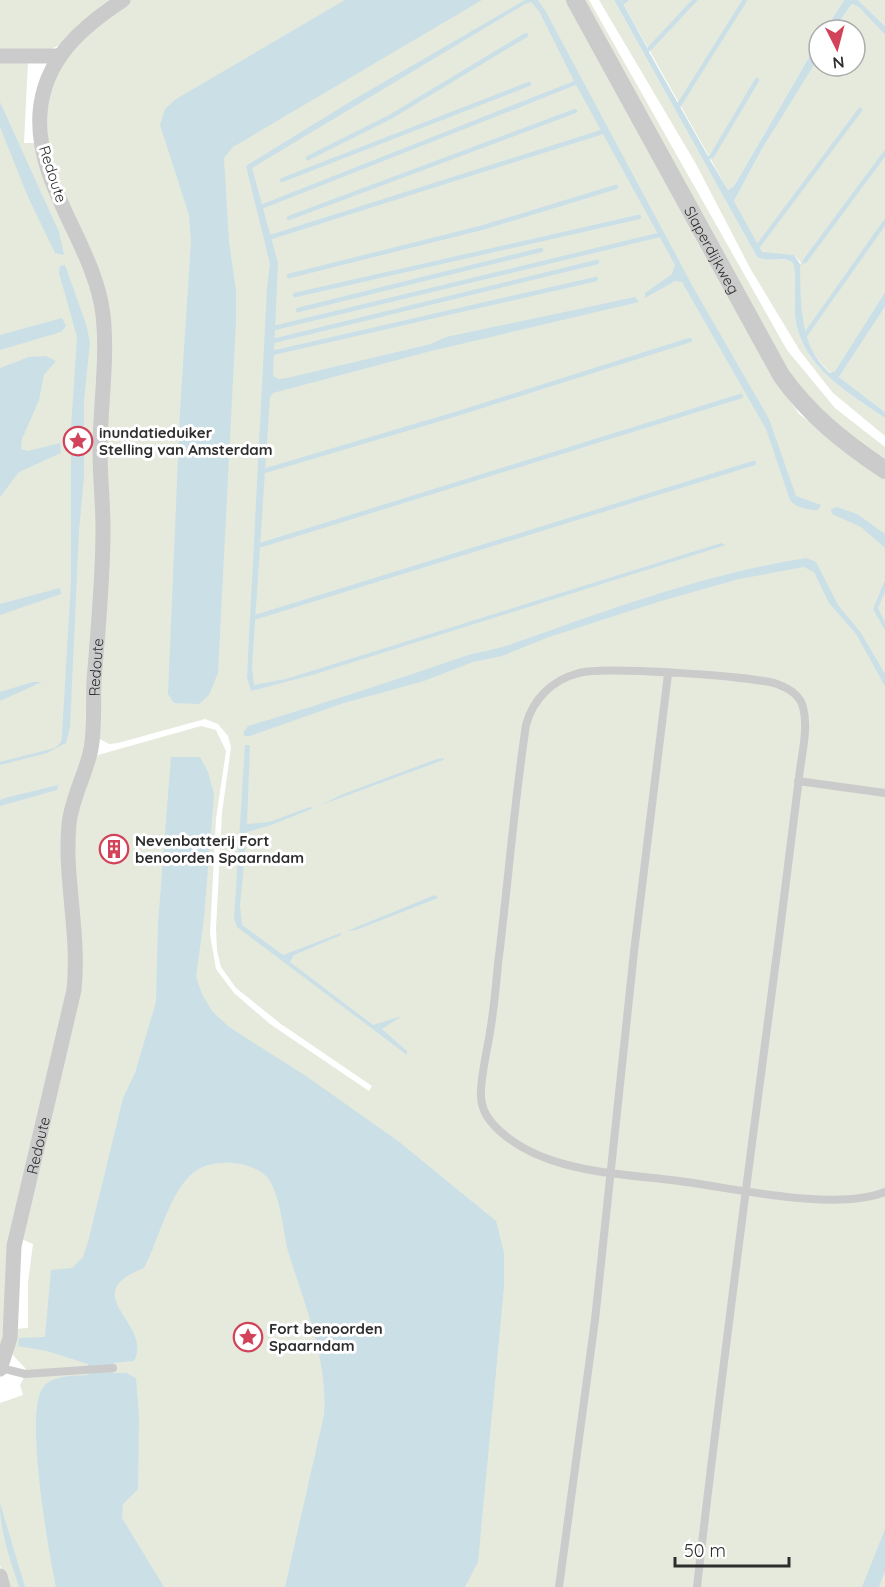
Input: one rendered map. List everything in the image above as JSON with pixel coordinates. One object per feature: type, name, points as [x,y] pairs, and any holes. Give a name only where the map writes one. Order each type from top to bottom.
[{"type":"street","name":"Redoute","points":[[0,1369],[10,1338],[14,1246],[74,990],[76,952],[69,825],[73,801],[91,748],[102,573],[100,448],[104,372],[103,315],[88,261],[49,172],[40,132],[43,94],[59,56],[85,27],[123,0]]},
{"type":"street","name":"Slaperdijkweg","points":[[575,0],[781,375],[800,401],[822,424],[885,470]]},
{"type":"street","points":[[0,56],[59,56]]},
{"type":"street","points":[[0,1576],[3,1587]]},
{"type":"lane","points":[[697,1587],[746,1190],[805,730],[804,709],[800,698],[774,683],[668,674],[580,672],[548,689],[530,711],[520,763],[492,1017],[480,1091],[482,1106],[492,1122],[511,1140],[550,1159],[610,1172],[746,1190],[835,1201],[870,1198],[885,1192]]},
{"type":"lane","points":[[559,1587],[595,1320],[668,674]]},
{"type":"lane","points":[[798,782],[885,793]]},
{"type":"lane","points":[[0,1369],[25,1374],[113,1368]]},
{"type":"shaded area","points":[[0,0],[114,0],[60,45],[49,50],[0,50]]},
{"type":"shaded area","points":[[128,0],[568,0],[767,367],[799,414],[885,479],[885,1587],[7,1587],[0,1565],[0,1403],[23,1395],[20,1385],[26,1374],[25,1368],[11,1353],[15,1329],[28,1328],[28,1283],[33,1244],[19,1238],[79,935],[74,819],[89,770],[98,755],[201,726],[216,730],[226,751],[216,819],[210,934],[216,969],[234,993],[270,1024],[369,1091],[372,1086],[281,1024],[236,988],[221,967],[217,951],[216,928],[222,813],[231,747],[228,736],[218,724],[205,719],[118,743],[109,744],[98,738],[108,326],[49,158],[46,97],[68,51]]},
{"type":"shaded area","points":[[345,0],[482,0],[233,147],[224,158],[229,242],[236,291],[236,321],[218,673],[209,695],[199,704],[174,703],[168,694],[180,411],[191,241],[189,215],[160,125],[165,109],[176,99]]},
{"type":"shaded area","points":[[525,0],[538,0],[546,12],[693,287],[769,419],[796,496],[821,505],[818,510],[806,509],[795,505],[790,500],[766,429],[682,282],[675,281],[645,298],[645,293],[672,274],[675,265],[575,83],[539,11],[531,2],[252,168],[278,263],[273,376],[279,379],[287,378],[431,344],[446,337],[635,297],[639,302],[431,351],[273,393],[270,397],[252,667],[254,685],[286,679],[721,543],[726,545],[312,675],[251,691],[247,677],[270,264],[246,166],[353,100]]},
{"type":"shaded area","points":[[583,0],[589,0],[787,350],[835,408],[885,447],[885,463],[827,418],[791,378]]},
{"type":"shaded area","points":[[599,0],[614,0],[757,257],[793,263],[796,323],[809,354],[819,367],[844,390],[885,418],[885,436],[833,393],[800,351],[750,268],[696,164]]},
{"type":"shaded area","points":[[614,0],[621,0],[648,49],[650,48],[649,52],[708,156],[712,156],[710,160],[728,190],[734,186],[807,61],[807,76],[762,149],[734,201],[762,252],[794,255],[800,264],[805,261],[800,266],[802,309],[807,337],[812,350],[830,373],[835,371],[885,292],[885,307],[839,377],[885,412],[885,418],[844,390],[819,367],[809,354],[796,323],[793,263],[757,257]]},
{"type":"shaded area","points":[[621,0],[844,0],[833,18],[807,18],[807,61],[734,186],[728,190]]},
{"type":"shaded area","points":[[844,0],[858,0],[885,26],[885,35],[859,7],[852,4],[842,18],[833,18]]},
{"type":"shaded area","points":[[858,0],[885,0],[885,26],[884,25]]},
{"type":"shaded area","points":[[852,4],[859,6],[885,35],[885,292],[835,371],[831,373],[820,362],[807,337],[800,295],[800,266],[802,264],[794,255],[766,254],[760,251],[734,201],[807,75],[807,78],[867,78],[867,18],[842,18]]},
{"type":"shaded area","points":[[0,59],[28,62],[24,143],[37,143],[97,298],[99,527],[86,744],[72,793],[73,966],[0,1350]]},
{"type":"shaded area","points":[[0,102],[59,232],[64,255],[55,253],[28,197],[0,127]]},
{"type":"shaded area","points":[[65,265],[90,342],[84,401],[84,477],[79,531],[70,727],[66,743],[47,753],[0,765],[0,762],[55,748],[61,742],[62,735],[71,582],[71,429],[77,337],[59,273],[60,266]]},
{"type":"shaded area","points":[[885,307],[885,412],[839,377]]},
{"type":"shaded area","points":[[62,318],[66,326],[61,332],[0,350],[0,335]]},
{"type":"shaded area","points":[[46,356],[56,361],[44,375],[39,400],[22,439],[21,449],[28,451],[60,443],[61,453],[19,472],[0,497],[0,368],[29,357]]},
{"type":"shaded area","points":[[837,507],[857,514],[885,534],[885,548],[861,527],[832,514],[831,509]]},
{"type":"shaded area","points":[[806,558],[816,562],[838,605],[861,633],[885,674],[885,686],[856,634],[829,603],[814,572],[804,567],[739,579],[661,601],[549,637],[502,656],[473,662],[424,681],[344,703],[250,736],[245,736],[243,733],[248,726],[465,656],[509,645],[655,595],[730,574]]},
{"type":"shaded area","points":[[885,580],[885,592],[878,608],[885,622],[885,630],[873,609]]},
{"type":"shaded area","points":[[60,588],[61,594],[0,615],[0,604]]},
{"type":"shaded area","points":[[33,682],[42,682],[0,701],[0,692]]},
{"type":"shaded area","points":[[245,745],[250,745],[247,824],[269,822],[310,807],[314,808],[247,832],[240,906],[242,925],[283,955],[341,933],[341,935],[294,955],[290,962],[373,1025],[402,1016],[382,1029],[407,1051],[407,1055],[237,927],[234,919]]},
{"type":"shaded area","points":[[171,757],[200,757],[208,772],[214,794],[204,918],[196,977],[202,994],[212,1011],[229,1027],[306,1076],[398,1141],[496,1221],[504,1253],[504,1287],[478,1562],[465,1587],[285,1587],[324,1415],[319,1352],[288,1251],[278,1202],[271,1184],[260,1171],[251,1167],[221,1163],[202,1167],[185,1181],[171,1204],[144,1268],[124,1278],[116,1289],[115,1299],[134,1334],[137,1347],[134,1361],[113,1363],[113,1373],[126,1373],[136,1378],[139,1417],[138,1489],[123,1504],[122,1518],[164,1587],[56,1587],[40,1482],[36,1422],[38,1399],[48,1382],[65,1377],[88,1375],[88,1364],[47,1351],[18,1346],[19,1338],[45,1337],[51,1270],[72,1268],[83,1257],[123,1098],[135,1073],[156,1002],[158,923]]},
{"type":"shaded area","points":[[444,758],[443,760],[321,805],[343,794]]},
{"type":"shaded area","points":[[58,785],[57,790],[0,806],[0,800],[5,798]]},
{"type":"shaded area","points":[[435,895],[438,898],[356,930],[347,931]]},
{"type":"shaded area","points":[[0,1503],[25,1587],[19,1587],[9,1556]]},
{"type":"shaded area","points":[[885,1529],[885,1571],[879,1587],[862,1587]]},
{"type":"waterway","points":[[622,3],[626,0]]},
{"type":"waterway","points":[[650,48],[695,0]]},
{"type":"waterway","points":[[679,105],[745,0]]},
{"type":"waterway","points":[[308,158],[390,117],[526,35]]},
{"type":"waterway","points":[[712,156],[757,80]]},
{"type":"waterway","points":[[261,207],[575,83]]},
{"type":"waterway","points":[[282,180],[529,84]]},
{"type":"waterway","points":[[758,246],[860,110]]},
{"type":"waterway","points":[[289,218],[575,111]]},
{"type":"waterway","points":[[271,237],[602,132]]},
{"type":"waterway","points":[[805,261],[885,153]]},
{"type":"waterway","points":[[289,276],[481,228],[616,187]]},
{"type":"waterway","points":[[295,295],[639,217]]},
{"type":"waterway","points":[[806,334],[885,222]]},
{"type":"waterway","points":[[274,328],[659,235]]},
{"type":"waterway","points":[[298,310],[541,250]]},
{"type":"waterway","points":[[273,341],[597,262]]},
{"type":"waterway","points":[[272,353],[596,279]]},
{"type":"waterway","points":[[264,471],[456,414],[690,340]]},
{"type":"waterway","points":[[261,545],[741,396]]},
{"type":"waterway","points":[[256,617],[754,463]]},
{"type":"place","name":"inundatieduiker Stelling van Amsterdam","points":[[78,441]]},
{"type":"place","name":"Nevenbatterij Fort benoorden Spaarndam","points":[[114,849]]},
{"type":"place","name":"Fort benoorden Spaarndam","points":[[248,1337]]}]
